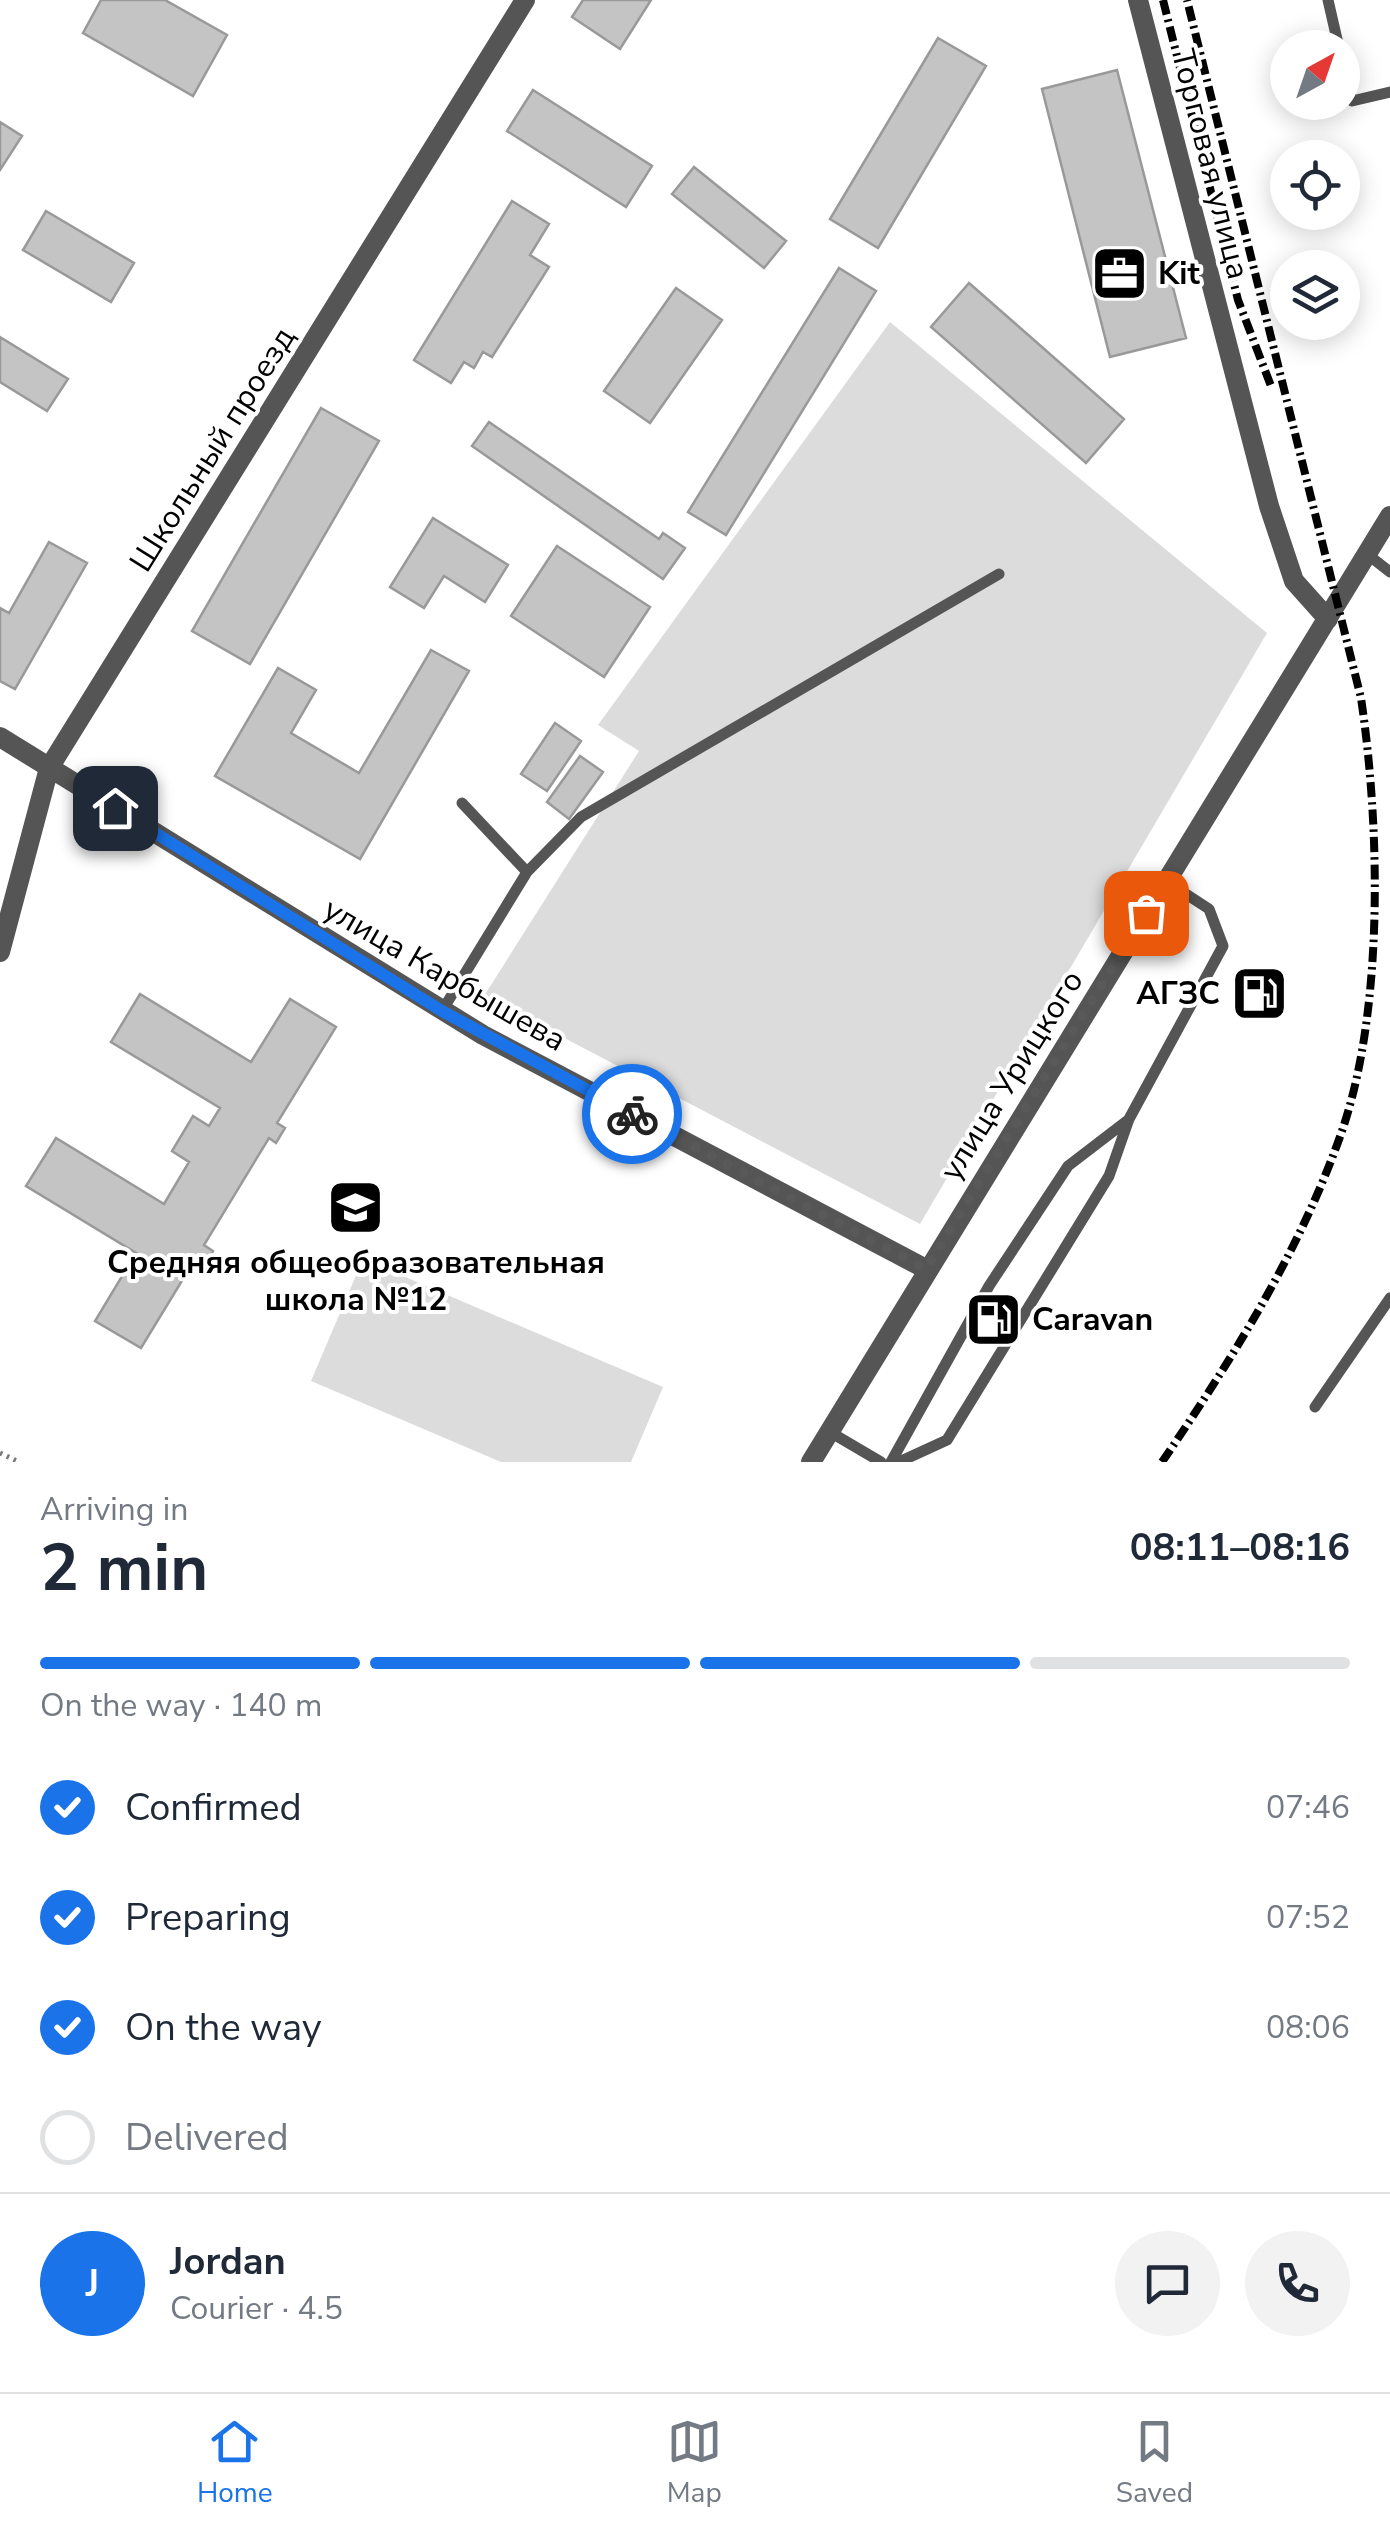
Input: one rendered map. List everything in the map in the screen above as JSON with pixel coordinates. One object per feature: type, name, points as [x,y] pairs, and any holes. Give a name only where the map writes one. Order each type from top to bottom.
[{"type":"street","name":"Школьный проезд","points":[[0,952],[49,768],[525,0]]},
{"type":"street","name":"Торговая улица","points":[[1138,0],[1269,506],[1294,581],[1328,619]]},
{"type":"street","name":"улица Урицкого","points":[[811,1462],[1390,516]]},
{"type":"street","name":"улица Карбышева","points":[[0,737],[442,1011],[926,1269]]},
{"type":"lane","points":[[1328,0],[1335,30]]},
{"type":"lane","points":[[1360,99],[1390,92]]},
{"type":"lane","points":[[1367,554],[1390,572]]},
{"type":"lane","points":[[442,1011],[527,872],[581,817],[999,574]]},
{"type":"lane","points":[[462,803],[527,872]]},
{"type":"lane","points":[[899,1462],[948,1440],[1110,1176],[1129,1119],[1223,946],[1208,908],[1166,881]]},
{"type":"lane","points":[[891,1462],[989,1286],[1068,1166],[1129,1119]]},
{"type":"lane","points":[[1315,1407],[1390,1298]]},
{"type":"lane","points":[[830,1432],[880,1462]]},
{"type":"path","points":[[0,1453],[19,1462]]},
{"type":"shaded area","points":[[890,322],[1267,633],[920,1224],[484,996],[639,751],[598,725]]},
{"type":"shaded area","points":[[363,1259],[663,1387],[631,1462],[501,1462],[311,1381]]},
{"type":"building","points":[[101,0],[165,0],[227,35],[193,96],[83,33]]},
{"type":"building","points":[[583,0],[651,0],[620,49],[572,17]]},
{"type":"building","points":[[938,38],[986,66],[878,248],[830,219]]},
{"type":"building","points":[[1117,70],[1186,338],[1110,357],[1042,89]]},
{"type":"building","points":[[533,90],[652,166],[626,207],[507,131]]},
{"type":"building","points":[[0,122],[22,136],[0,170]]},
{"type":"building","points":[[694,167],[786,241],[764,268],[672,194]]},
{"type":"building","points":[[512,201],[549,224],[530,255],[549,267],[492,357],[483,352],[474,368],[464,362],[451,383],[414,360]]},
{"type":"building","points":[[46,211],[134,263],[111,302],[23,250]]},
{"type":"building","points":[[839,268],[876,291],[726,535],[688,512]]},
{"type":"building","points":[[969,283],[1124,419],[1086,463],[931,327]]},
{"type":"building","points":[[676,288],[722,320],[650,423],[604,391]]},
{"type":"building","points":[[0,337],[68,379],[47,411],[0,382]]},
{"type":"building","points":[[321,408],[379,441],[250,664],[192,631]]},
{"type":"building","points":[[489,422],[659,539],[663,533],[685,548],[663,579],[472,446]]},
{"type":"building","points":[[433,518],[508,565],[485,602],[444,576],[424,608],[390,587]]},
{"type":"building","points":[[49,542],[87,563],[15,689],[0,681],[0,608],[9,613]]},
{"type":"building","points":[[557,546],[650,607],[604,677],[511,616]]},
{"type":"building","points":[[431,650],[469,671],[360,859],[215,776],[278,668],[316,690],[291,733],[359,773]]},
{"type":"building","points":[[555,723],[581,741],[547,791],[521,774]]},
{"type":"building","points":[[580,756],[603,772],[569,819],[547,802]]},
{"type":"building","points":[[140,994],[251,1062],[290,999],[336,1027],[277,1123],[285,1128],[276,1143],[269,1138],[204,1245],[213,1251],[203,1267],[194,1261],[141,1348],[95,1321],[136,1253],[26,1186],[56,1138],[164,1204],[189,1162],[172,1151],[193,1116],[209,1126],[220,1108],[111,1042]]},
{"type":"railway","points":[[1163,0],[1238,300],[1271,386]]},
{"type":"railway","points":[[1162,1462],[1264,1301],[1326,1173],[1343,1128],[1366,1027],[1374,914],[1372,801],[1361,698],[1187,0]]},
{"type":"way so far","points":[[632,1114],[926,1269],[1146,913]]},
{"type":"place","name":"Kit","points":[[1119,273]]},
{"type":"place","name":"АГЗС","points":[[1259,993]]},
{"type":"place","name":"Средняя общеобразовательная школа №12","points":[[356,1208]]},
{"type":"place","name":"Caravan","points":[[993,1319]]},
{"type":"route","points":[[115,808],[442,1011],[632,1114]]}]
